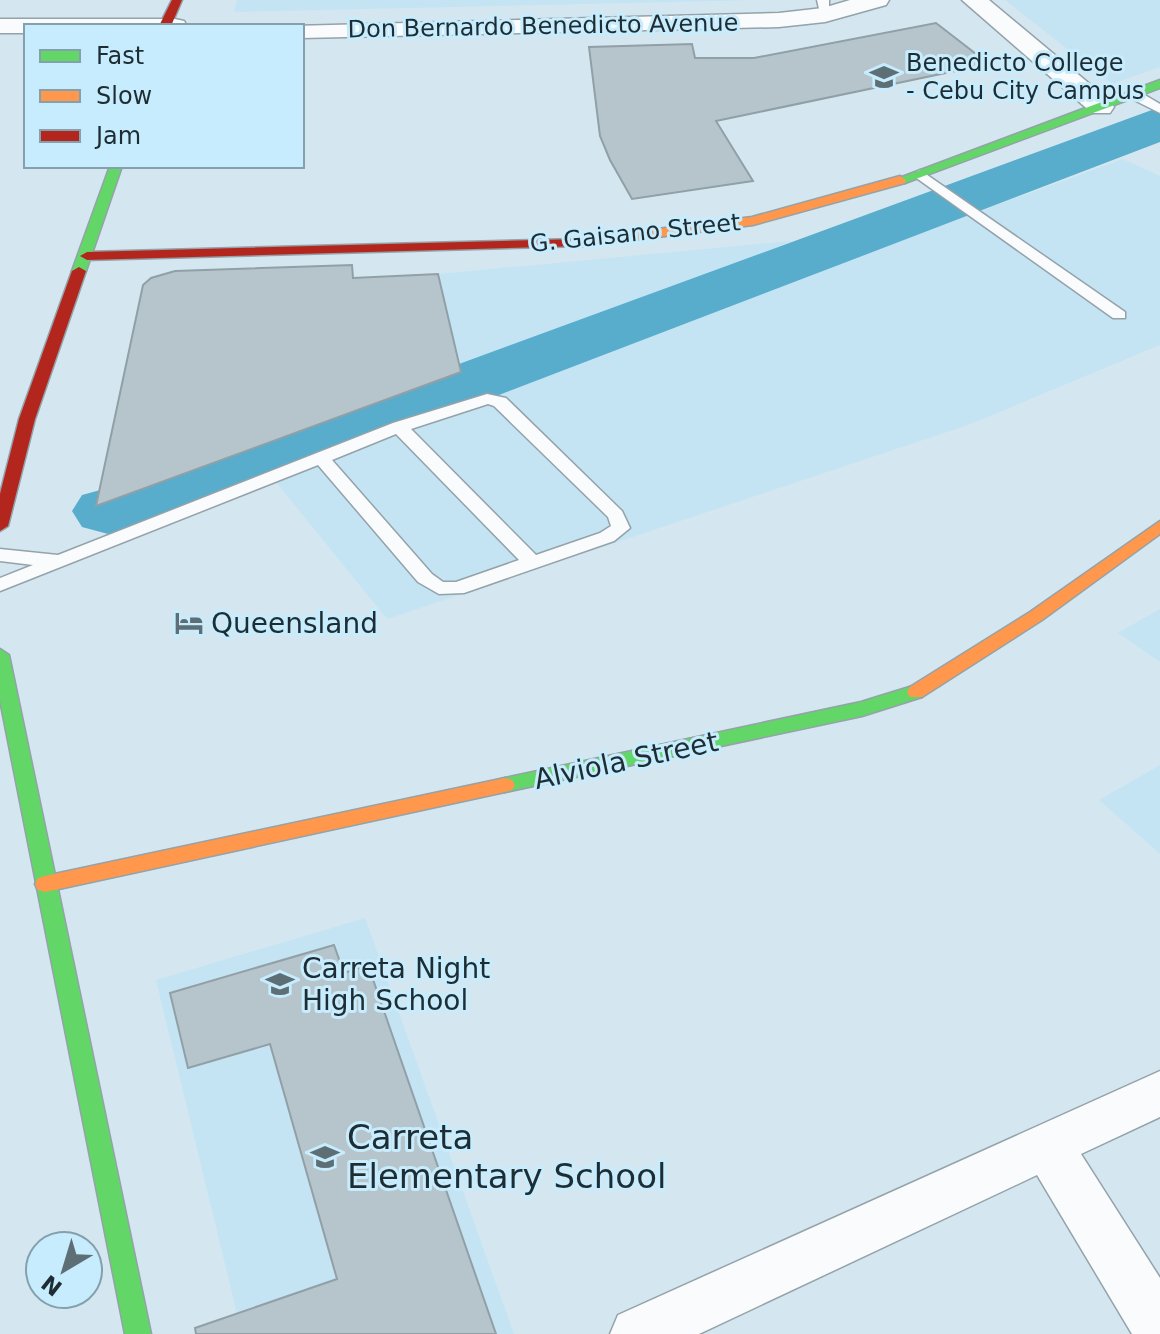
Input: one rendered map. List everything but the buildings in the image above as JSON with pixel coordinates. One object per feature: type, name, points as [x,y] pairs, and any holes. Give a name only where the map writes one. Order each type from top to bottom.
[{"type":"street","points":[[169,24],[177,0]]},
{"type":"street","name":"Don Bernardo Benedicto Avenue","points":[[304,31],[779,20],[824,7],[877,0]]},
{"type":"street","points":[[974,0],[1101,107]]},
{"type":"street","points":[[0,26],[24,26]]},
{"type":"street","points":[[0,43],[24,43]]},
{"type":"street","name":"G. Gaisano Street","points":[[87,256],[584,243],[753,221],[920,174],[1160,84]]},
{"type":"street","points":[[0,526],[27,419],[87,256],[115,168]]},
{"type":"street","name":"Alviola Street","points":[[45,884],[874,705],[924,689],[1160,526]]},
{"type":"street","points":[[0,655],[138,1334]]},
{"type":"street","points":[[638,1334],[1160,1093]]},
{"type":"street","points":[[1047,1145],[1160,1328]]},
{"type":"lane","points":[[1133,94],[1159,109]]},
{"type":"lane","points":[[920,174],[1119,315]]},
{"type":"lane","points":[[0,585],[399,427],[472,401],[487,399],[500,402],[616,515],[621,528],[607,537],[457,588],[439,588],[425,578],[321,458]]},
{"type":"lane","points":[[399,427],[531,561]]},
{"type":"lane","points":[[0,555],[65,561]]},
{"type":"shaded area","points":[[237,0],[759,0],[234,12]]},
{"type":"shaded area","points":[[1005,0],[1160,0],[1160,67],[1112,84]]},
{"type":"shaded area","points":[[1123,159],[1160,176],[1160,345],[968,425],[387,619],[267,471]]},
{"type":"shaded area","points":[[791,241],[653,301],[461,372],[438,274]]},
{"type":"shaded area","points":[[1160,609],[1160,662],[1118,633]]},
{"type":"shaded area","points":[[1160,765],[1160,854],[1099,800]]},
{"type":"shaded area","name":"Carreta Elementary School","points":[[365,918],[514,1334],[242,1334],[156,980]]},
{"type":"waterway","points":[[108,511],[184,490],[1160,123]]},
{"type":"traffic: fast","points":[[900,180],[1160,84]]},
{"type":"traffic: fast","points":[[79,271],[115,168]]},
{"type":"traffic: fast","points":[[0,655],[138,1334]]},
{"type":"traffic: fast","points":[[505,785],[862,709],[916,692]]},
{"type":"traffic: slow","points":[[578,243],[753,221],[900,180]]},
{"type":"traffic: slow","points":[[916,692],[1036,616],[1160,526]]},
{"type":"traffic: slow","points":[[45,884],[505,785]]},
{"type":"traffic: jam","points":[[166,24],[177,0]]},
{"type":"traffic: jam","points":[[87,256],[578,243]]},
{"type":"traffic: jam","points":[[0,526],[27,419],[79,271]]},
{"type":"place","name":"Benedicto College - Cebu City Campus","points":[[884,77]]},
{"type":"place","name":"Queensland","points":[[189,623]]},
{"type":"place","name":"Carreta Night High School","points":[[280,984]]},
{"type":"place","name":"Carreta Elementary School","points":[[325,1157]]}]
